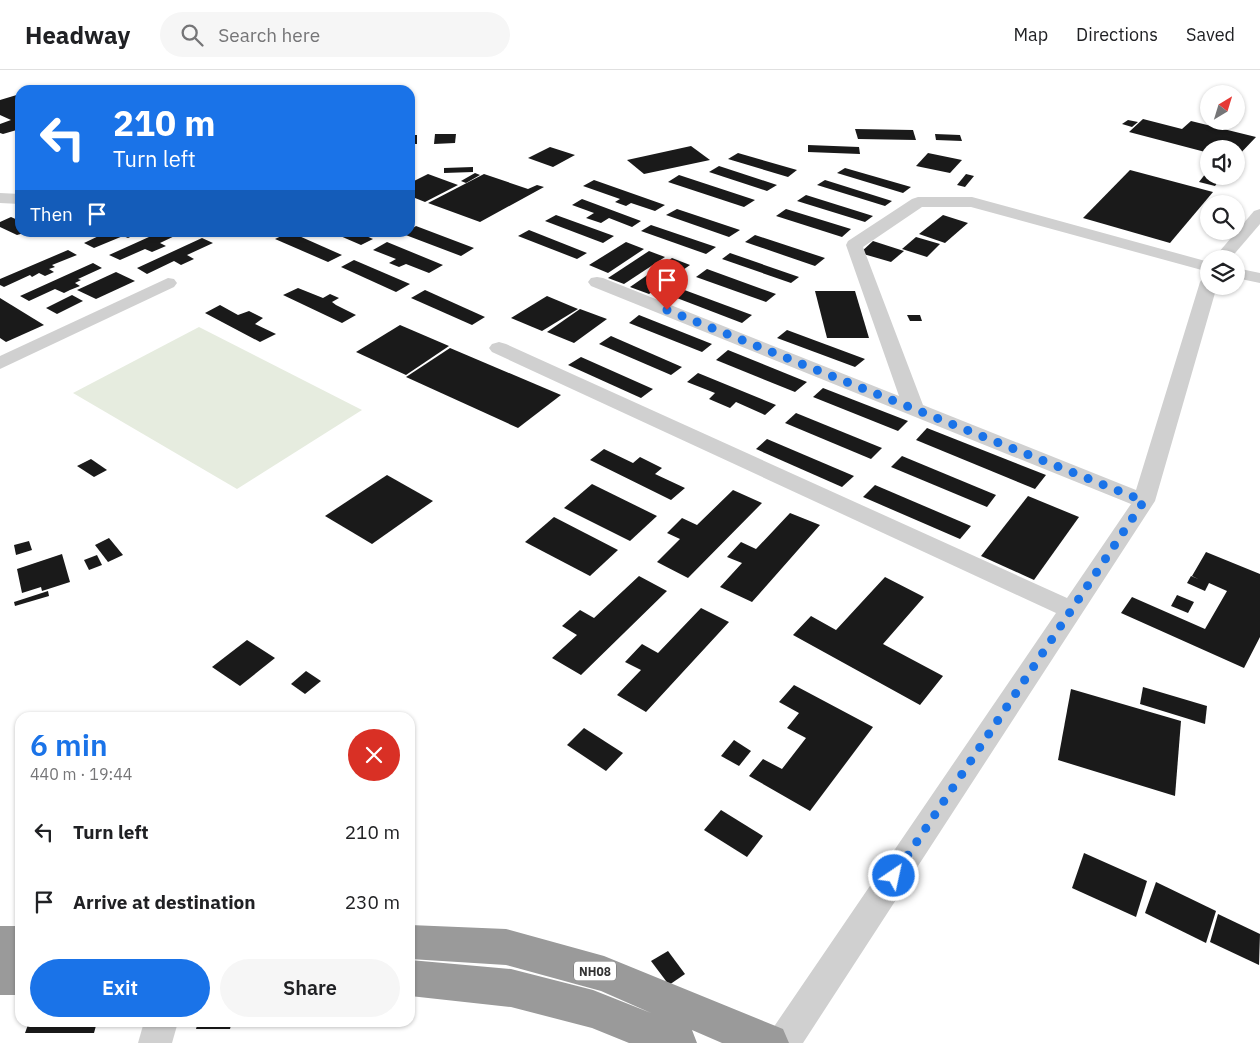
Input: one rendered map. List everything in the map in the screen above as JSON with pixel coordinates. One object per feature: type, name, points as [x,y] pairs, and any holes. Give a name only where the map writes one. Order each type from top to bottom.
[{"type":"highway","name":"NH08","points":[[415,942],[506,947],[604,974],[768,1043]]},
{"type":"highway","points":[[0,943],[15,943]]},
{"type":"highway","points":[[0,978],[15,977]]},
{"type":"highway","points":[[415,978],[511,988],[593,1008],[677,1043]]},
{"type":"street","points":[[0,198],[15,199]]},
{"type":"street","points":[[914,409],[854,245],[918,202],[972,202],[1200,265]]},
{"type":"street","points":[[1229,250],[1260,214]]},
{"type":"street","points":[[1245,275],[1260,278]]},
{"type":"street","points":[[596,282],[1144,501]]},
{"type":"street","points":[[0,363],[168,283]]},
{"type":"street","points":[[783,1043],[1144,501],[1205,295]]},
{"type":"street","points":[[499,348],[1071,610]]},
{"type":"street","points":[[155,1043],[160,1027]]},
{"type":"shaded area","points":[[199,327],[362,410],[237,489],[73,393]]},
{"type":"building","points":[[15,96],[15,130],[3,134],[0,133],[0,124],[11,120],[0,115],[0,100]]},
{"type":"building","points":[[1143,119],[1182,129],[1191,121],[1200,123],[1200,130],[1228,130],[1256,137],[1245,149],[1245,140],[1200,140],[1200,151],[1129,132]]},
{"type":"building","points":[[1128,120],[1138,122],[1132,127],[1122,124]]},
{"type":"building","points":[[855,129],[913,130],[916,140],[858,139]]},
{"type":"building","points":[[435,134],[456,134],[455,143],[434,144]]},
{"type":"building","points":[[935,134],[960,135],[962,141],[936,140]]},
{"type":"building","points":[[415,135],[417,135],[417,144],[415,144]]},
{"type":"building","points":[[808,145],[859,147],[860,154],[808,152]]},
{"type":"building","points":[[691,146],[710,160],[644,174],[627,160]]},
{"type":"building","points":[[550,147],[575,155],[553,167],[528,158]]},
{"type":"building","points":[[738,153],[797,170],[788,177],[728,159]]},
{"type":"building","points":[[928,153],[962,160],[950,173],[916,166]]},
{"type":"building","points":[[719,166],[777,185],[767,191],[709,172]]},
{"type":"building","points":[[473,167],[473,172],[444,173],[444,168]]},
{"type":"building","points":[[845,168],[911,187],[903,193],[837,173]]},
{"type":"building","points":[[1130,170],[1213,192],[1210,195],[1200,195],[1200,207],[1170,243],[1083,218]]},
{"type":"building","points":[[475,173],[480,175],[466,183],[461,181]]},
{"type":"building","points":[[428,174],[458,185],[425,202],[415,198],[415,180]]},
{"type":"building","points":[[484,174],[528,189],[537,185],[544,187],[480,222],[428,203]]},
{"type":"building","points":[[966,174],[974,176],[965,187],[957,185]]},
{"type":"building","points":[[679,175],[755,200],[744,207],[668,182]]},
{"type":"building","points":[[594,180],[665,205],[655,211],[631,203],[626,206],[615,202],[620,199],[583,186]]},
{"type":"building","points":[[825,180],[892,201],[885,206],[817,185]]},
{"type":"building","points":[[806,195],[873,216],[865,222],[797,201]]},
{"type":"building","points":[[582,199],[641,221],[632,227],[609,218],[601,223],[586,218],[594,213],[572,205]]},
{"type":"building","points":[[677,209],[740,230],[729,237],[666,215]]},
{"type":"building","points":[[786,209],[851,229],[842,237],[776,216]]},
{"type":"building","points":[[556,215],[614,236],[603,243],[545,221]]},
{"type":"building","points":[[943,215],[968,223],[945,243],[919,234]]},
{"type":"building","points":[[11,217],[15,219],[15,234],[0,227],[0,222]]},
{"type":"building","points":[[651,225],[716,247],[706,254],[641,231]]},
{"type":"building","points":[[415,227],[474,248],[461,256],[411,237],[415,237]]},
{"type":"building","points":[[529,230],[587,253],[577,259],[518,236]]},
{"type":"building","points":[[755,235],[825,258],[815,266],[745,242]]},
{"type":"building","points":[[97,237],[121,237],[94,248],[84,243]]},
{"type":"building","points":[[149,237],[173,237],[160,243],[166,246],[152,252],[145,249],[120,260],[109,255]]},
{"type":"building","points":[[279,237],[301,237],[342,255],[328,262],[275,239]]},
{"type":"building","points":[[343,237],[368,237],[373,239],[361,245]]},
{"type":"building","points":[[916,237],[940,244],[927,257],[902,249]]},
{"type":"building","points":[[202,238],[213,243],[187,255],[194,259],[181,265],[174,261],[147,274],[137,268]]},
{"type":"building","points":[[873,241],[904,251],[891,262],[860,253]]},
{"type":"building","points":[[387,242],[443,265],[429,273],[406,264],[399,267],[389,263],[396,259],[373,250]]},
{"type":"building","points":[[626,242],[644,249],[608,273],[589,265]]},
{"type":"building","points":[[68,250],[77,255],[52,265],[55,267],[49,269],[54,272],[45,276],[39,273],[32,277],[30,275],[4,287],[0,285],[0,279]]},
{"type":"building","points":[[649,251],[665,257],[624,284],[608,278]]},
{"type":"building","points":[[730,253],[799,277],[791,283],[722,259]]},
{"type":"building","points":[[672,258],[690,265],[649,294],[630,287]]},
{"type":"building","points":[[354,260],[410,284],[396,292],[341,267]]},
{"type":"building","points":[[93,263],[102,268],[78,279],[81,280],[75,283],[80,286],[64,293],[55,289],[29,301],[20,296]]},
{"type":"building","points":[[707,269],[776,294],[766,302],[696,277]]},
{"type":"building","points":[[116,272],[135,281],[96,299],[77,290]]},
{"type":"building","points":[[298,288],[323,298],[330,294],[339,298],[332,302],[356,315],[342,323],[283,295]]},
{"type":"building","points":[[679,288],[752,315],[742,323],[669,295]]},
{"type":"building","points":[[425,290],[485,317],[472,325],[411,298]]},
{"type":"building","points":[[815,291],[855,291],[869,338],[827,338]]},
{"type":"building","points":[[72,295],[83,301],[57,314],[46,308]]},
{"type":"building","points":[[547,296],[578,309],[542,331],[511,318]]},
{"type":"building","points":[[0,298],[44,325],[6,342],[0,338]]},
{"type":"building","points":[[220,305],[238,315],[249,311],[263,318],[255,324],[276,334],[260,342],[205,313]]},
{"type":"building","points":[[580,309],[607,319],[574,343],[547,332]]},
{"type":"building","points":[[639,315],[712,344],[702,352],[629,323]]},
{"type":"building","points":[[907,315],[920,315],[922,321],[910,321]]},
{"type":"building","points":[[400,325],[449,346],[406,375],[356,352]]},
{"type":"building","points":[[787,330],[865,359],[855,367],[777,338]]},
{"type":"building","points":[[611,336],[682,367],[671,375],[599,344]]},
{"type":"building","points":[[450,348],[561,395],[518,428],[406,377]]},
{"type":"building","points":[[728,350],[807,382],[795,392],[716,360]]},
{"type":"building","points":[[581,357],[653,389],[641,398],[568,365]]},
{"type":"building","points":[[698,373],[776,405],[765,415],[736,402],[730,408],[709,399],[715,393],[687,382]]},
{"type":"building","points":[[823,388],[908,421],[898,431],[813,397]]},
{"type":"building","points":[[796,413],[882,448],[871,459],[785,423]]},
{"type":"building","points":[[927,428],[1046,475],[1035,489],[916,440]]},
{"type":"building","points":[[767,439],[854,476],[842,487],[756,449]]},
{"type":"building","points":[[604,449],[633,463],[640,457],[662,468],[655,474],[685,488],[671,500],[590,460]]},
{"type":"building","points":[[902,456],[996,495],[987,507],[891,467]]},
{"type":"building","points":[[91,459],[107,470],[94,477],[77,466]]},
{"type":"building","points":[[387,475],[433,501],[372,544],[325,516]]},
{"type":"building","points":[[592,484],[657,516],[630,541],[564,508]]},
{"type":"building","points":[[875,485],[971,526],[960,539],[863,497]]},
{"type":"building","points":[[733,490],[762,503],[688,578],[657,562],[680,539],[667,533],[682,518],[697,525]]},
{"type":"building","points":[[1028,496],[1079,517],[1034,580],[981,556]]},
{"type":"building","points":[[790,513],[820,525],[752,602],[720,587],[742,563],[727,557],[741,542],[756,549]]},
{"type":"building","points":[[554,517],[618,550],[590,576],[525,542]]},
{"type":"building","points":[[109,538],[123,555],[108,562],[95,545]]},
{"type":"building","points":[[29,541],[32,550],[16,555],[14,545]]},
{"type":"building","points":[[1206,552],[1260,574],[1260,637],[1244,668],[1121,613],[1132,597],[1205,629],[1227,591],[1209,583],[1205,591],[1187,583],[1191,576],[1198,579],[1192,576]]},
{"type":"building","points":[[62,554],[70,582],[42,591],[41,587],[22,593],[17,569]]},
{"type":"building","points":[[97,555],[102,565],[89,570],[84,560]]},
{"type":"building","points":[[639,576],[667,591],[581,675],[552,658],[577,635],[562,626],[580,610],[594,618]]},
{"type":"building","points":[[885,577],[924,597],[883,644],[943,676],[920,705],[793,635],[811,616],[836,630]]},
{"type":"building","points":[[48,591],[49,596],[15,606],[14,602]]},
{"type":"building","points":[[1177,595],[1194,602],[1188,613],[1171,606]]},
{"type":"building","points":[[701,608],[729,622],[646,712],[617,695],[641,670],[625,662],[642,644],[658,653]]},
{"type":"building","points":[[247,640],[275,658],[240,686],[212,667]]},
{"type":"building","points":[[306,671],[321,681],[305,694],[291,684]]},
{"type":"building","points":[[794,685],[873,727],[810,811],[749,776],[763,759],[782,769],[806,738],[787,728],[799,713],[779,702]]},
{"type":"building","points":[[1143,687],[1207,706],[1205,724],[1140,704]]},
{"type":"building","points":[[1071,689],[1181,721],[1175,796],[1058,760]]},
{"type":"building","points":[[584,728],[623,753],[606,771],[567,745]]},
{"type":"building","points":[[734,740],[751,751],[739,766],[721,756]]},
{"type":"building","points":[[721,810],[763,836],[747,857],[704,830]]},
{"type":"building","points":[[1084,853],[1147,881],[1136,917],[1072,888]]},
{"type":"building","points":[[1156,882],[1216,911],[1206,943],[1145,913]]},
{"type":"building","points":[[1218,914],[1260,934],[1259,965],[1210,942]]},
{"type":"building","points":[[668,951],[685,974],[669,985],[651,961]]},
{"type":"building","points":[[27,1027],[96,1027],[94,1033],[25,1033]]},
{"type":"building","points":[[197,1027],[230,1027],[230,1029],[196,1029]]},
{"type":"route","points":[[667,310],[1144,501],[894,876]]}]
